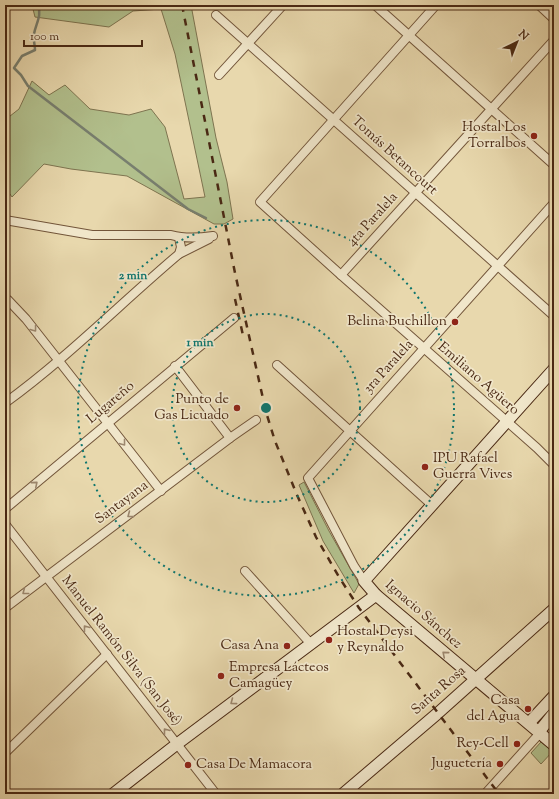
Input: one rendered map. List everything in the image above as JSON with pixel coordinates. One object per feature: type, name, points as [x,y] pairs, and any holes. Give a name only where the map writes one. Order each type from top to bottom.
[{"type":"main road","points":[[364,581],[554,369]]},
{"type":"main road","name":"Ignacio Sánchez","points":[[364,581],[376,595],[475,680],[554,745]]},
{"type":"main road","points":[[113,794],[177,744],[376,595]]},
{"type":"main road","name":"Santa Rosa","points":[[343,794],[475,680],[554,609]]},
{"type":"main road","points":[[540,733],[554,696]]},
{"type":"main road","points":[[529,723],[546,716]]},
{"type":"street","points":[[219,75],[282,5]]},
{"type":"street","points":[[375,5],[554,166]]},
{"type":"street","points":[[333,120],[436,5]]},
{"type":"street","points":[[539,5],[554,19]]},
{"type":"street","name":"Tomás Betancourt","points":[[216,15],[554,316]]},
{"type":"street","name":"4ta Paralela","points":[[341,275],[554,40]]},
{"type":"street","name":"Emiliano Agüero","points":[[333,120],[260,202],[537,448],[554,466]]},
{"type":"street","name":"3ra Paralela","points":[[308,478],[554,203]]},
{"type":"street","points":[[5,220],[92,235],[171,235],[178,238],[213,236],[179,254],[30,385],[5,402]]},
{"type":"street","points":[[178,238],[181,247],[179,254]]},
{"type":"street","points":[[5,298],[26,319],[161,491]]},
{"type":"street","name":"Lugareño","points":[[5,509],[234,318]]},
{"type":"street","points":[[277,365],[432,504]]},
{"type":"street","points":[[175,366],[230,438]]},
{"type":"street","name":"Santayana","points":[[5,608],[256,420]]},
{"type":"street","name":"Ignacio Sánchez","points":[[308,478],[354,566],[364,581]]},
{"type":"street","name":"Manuel Ramón Silva (San José)","points":[[5,524],[216,794]]},
{"type":"street","points":[[245,571],[310,644]]},
{"type":"street","points":[[5,753],[107,654]]},
{"type":"street","points":[[484,794],[540,733]]},
{"type":"green space","points":[[32,5],[191,5],[216,138],[227,182],[233,219],[224,224],[214,224],[127,176],[44,164],[12,197],[5,187],[5,120],[19,109],[32,81],[49,95],[65,85],[90,109],[129,115],[151,109],[165,127],[184,199],[205,197],[175,54],[161,9],[133,11],[109,27],[35,17]]},
{"type":"green space","points":[[304,482],[329,531],[359,584],[354,593],[323,541],[299,485]]},
{"type":"green space","points":[[541,742],[553,751],[541,764],[531,753]]},
{"type":"waterway","points":[[38,5],[39,16],[34,36],[35,50],[22,56],[14,68],[21,75],[28,86],[188,209],[206,218]]},
{"type":"railway","points":[[182,5],[235,273],[266,412],[275,441],[316,537],[339,577],[359,608],[499,794]]},
{"type":"railway","points":[[235,299],[244,340]]},
{"type":"place","name":"Hostal Los Torralbos","points":[[534,136]]},
{"type":"place","name":"Belina Buchillon","points":[[455,322]]},
{"type":"place","name":"Punto de Gas Licuado","points":[[237,408]]},
{"type":"place","name":"IPU Rafael Guerra Vives","points":[[425,467]]},
{"type":"place","name":"Hostal Deysi y Reynaldo","points":[[329,640]]},
{"type":"place","name":"Casa Ana","points":[[287,646]]},
{"type":"place","name":"Empresa Lácteos Camagüey","points":[[221,676]]},
{"type":"place","name":"Casa del Agua","points":[[528,709]]},
{"type":"place","name":"Rey-Cell","points":[[517,744]]},
{"type":"place","name":"Juguetería","points":[[500,764]]},
{"type":"place","name":"Casa De Mamacora","points":[[188,765]]}]
